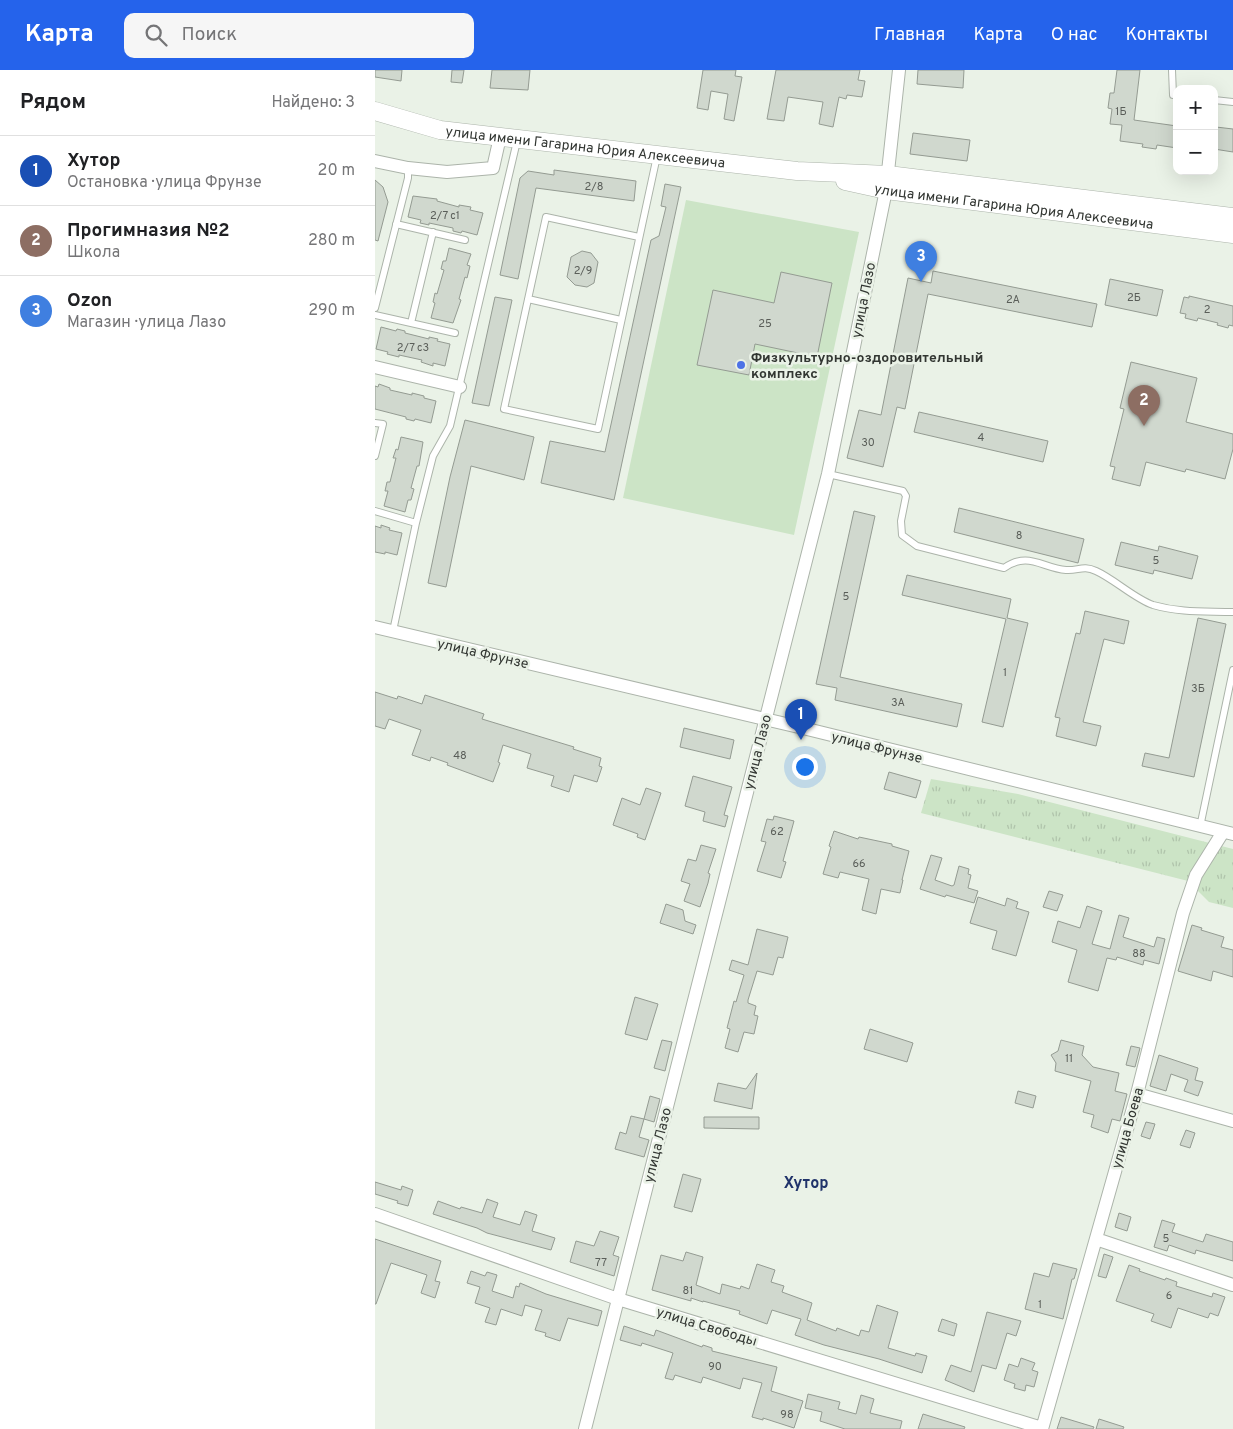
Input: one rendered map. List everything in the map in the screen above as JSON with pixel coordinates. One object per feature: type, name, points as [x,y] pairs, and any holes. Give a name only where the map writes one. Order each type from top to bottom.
[{"type":"street","name":"улица Лазо","points":[[585,1429],[828,474],[887,183],[899,70]]},
{"type":"street","name":"улица имени Гагарина Юрия Алексеевича","points":[[375,111],[440,130],[797,171],[1233,234]]},
{"type":"street","points":[[375,160],[408,168],[447,172],[493,168],[500,137]]},
{"type":"street","name":"улица имени Гагарина Юрия Алексеевича","points":[[887,183],[1233,217]]},
{"type":"street","points":[[375,367],[460,387]]},
{"type":"street","name":"улица Фрунзе","points":[[375,627],[1228,833]]},
{"type":"street","name":"улица Боева","points":[[1042,1429],[1137,1094],[1183,913],[1196,875],[1228,833]]},
{"type":"street","points":[[1137,1094],[1233,1121]]},
{"type":"street","name":"улица Свободы","points":[[375,1214],[618,1299],[1042,1429]]},
{"type":"street","points":[[1096,1239],[1233,1285]]},
{"type":"lane","points":[[1172,70],[1173,95]]},
{"type":"lane","points":[[1218,100],[1233,102]]},
{"type":"lane","points":[[393,631],[416,522],[433,456],[451,426],[517,139]]},
{"type":"lane","points":[[639,237],[545,217],[504,409],[598,429],[657,155]]},
{"type":"lane","points":[[375,308],[408,178],[408,168]]},
{"type":"lane","points":[[396,224],[465,240]]},
{"type":"lane","points":[[411,323],[433,232]]},
{"type":"lane","points":[[528,299],[621,320]]},
{"type":"lane","points":[[375,315],[455,334]]},
{"type":"lane","points":[[375,423],[383,424],[375,456]]},
{"type":"lane","points":[[828,474],[903,491],[906,496],[901,521],[902,535],[917,546],[1004,568],[1013,562],[1030,561],[1067,570],[1082,567],[1096,571],[1150,604],[1185,612],[1233,612]]},
{"type":"lane","points":[[375,512],[416,522]]},
{"type":"lane","points":[[1201,827],[1233,670]]},
{"type":"green space","name":"Физкультурно-оздоровительный комплекс","points":[[686,200],[859,232],[794,535],[623,498]]},
{"type":"green space","points":[[931,779],[1018,794],[1233,849],[1233,908],[1209,902],[1188,881],[921,813]]},
{"type":"building","points":[[375,70],[402,70],[401,81],[375,77]]},
{"type":"building","points":[[452,70],[464,70],[462,83],[451,82]]},
{"type":"building","points":[[492,70],[530,70],[528,90],[490,88]]},
{"type":"building","points":[[703,70],[736,70],[735,76],[742,77],[734,121],[724,119],[728,94],[711,91],[708,110],[697,108]]},
{"type":"building","points":[[776,70],[860,70],[858,80],[865,81],[862,97],[847,95],[846,99],[839,97],[833,127],[819,124],[823,102],[788,97],[784,121],[767,119]]},
{"type":"building","points":[[918,70],[964,70],[963,88],[917,84]]},
{"type":"building","points":[[1117,70],[1140,70],[1134,120],[1173,125],[1173,147],[1157,145],[1156,149],[1142,147],[1143,144],[1120,141],[1122,125],[1110,124],[1112,109],[1108,108],[1110,93],[1114,93]]},
{"type":"building","points":[[1218,127],[1233,129],[1233,152],[1218,150]]},
{"type":"building","points":[[913,133],[970,140],[967,161],[910,154]]},
{"type":"building","points":[[554,170],[636,181],[634,201],[536,188],[518,279],[500,275],[520,178],[528,171],[554,175]]},
{"type":"building","points":[[375,180],[383,187],[388,202],[378,241],[375,240]]},
{"type":"building","points":[[665,184],[681,187],[614,500],[541,483],[550,441],[605,452],[651,240],[659,236],[666,207],[661,206]]},
{"type":"building","points":[[413,196],[437,199],[437,201],[459,207],[459,205],[471,207],[470,210],[483,213],[477,235],[453,231],[453,228],[420,223],[421,220],[408,217]]},
{"type":"building","points":[[449,248],[471,254],[467,265],[470,266],[467,278],[465,277],[459,299],[461,300],[453,323],[431,318],[435,303],[433,302],[435,293],[437,294],[444,270],[441,269],[443,261],[446,261]]},
{"type":"building","points":[[582,251],[591,253],[598,262],[594,283],[587,287],[575,285],[567,277],[571,257]]},
{"type":"building","points":[[933,271],[1097,304],[1092,327],[928,294],[905,409],[897,407],[883,467],[847,458],[859,410],[881,415],[908,278],[931,283]]},
{"type":"building","points":[[781,272],[832,283],[817,357],[755,344],[749,375],[697,365],[713,290],[774,303]]},
{"type":"building","points":[[1110,279],[1163,290],[1157,316],[1105,305]]},
{"type":"building","points":[[1189,296],[1233,306],[1233,326],[1229,325],[1228,328],[1217,325],[1218,323],[1198,318],[1197,321],[1185,318],[1186,314],[1180,313],[1184,297],[1189,298]]},
{"type":"building","points":[[495,297],[512,300],[489,406],[472,403]]},
{"type":"building","points":[[381,327],[405,331],[405,333],[429,339],[429,337],[438,339],[437,341],[450,344],[445,366],[433,363],[433,366],[421,362],[422,360],[399,355],[399,357],[376,349]]},
{"type":"building","points":[[1131,362],[1197,378],[1186,422],[1233,434],[1233,449],[1225,479],[1186,469],[1185,472],[1146,462],[1140,486],[1112,479],[1115,467],[1110,466],[1124,409],[1120,408]]},
{"type":"building","points":[[379,384],[390,388],[390,390],[412,395],[412,393],[436,401],[431,423],[406,419],[406,417],[375,409],[375,386],[378,387]]},
{"type":"building","points":[[919,412],[1048,441],[1043,462],[914,432]]},
{"type":"building","points":[[465,420],[534,437],[524,480],[471,466],[446,587],[428,583],[450,477]]},
{"type":"building","points":[[401,437],[423,442],[419,466],[417,466],[411,488],[414,489],[411,500],[408,500],[405,512],[384,506],[388,491],[385,491],[387,482],[390,482],[396,458],[393,458],[396,449],[398,450]]},
{"type":"building","points":[[959,508],[1084,539],[1078,563],[954,532]]},
{"type":"building","points":[[854,511],[875,516],[840,677],[962,704],[957,727],[835,700],[837,688],[816,684]]},
{"type":"building","points":[[381,525],[390,528],[389,530],[402,533],[397,555],[375,552],[375,526],[381,528]]},
{"type":"building","points":[[1121,542],[1158,551],[1159,546],[1198,556],[1192,579],[1154,570],[1153,574],[1115,565]]},
{"type":"building","points":[[907,575],[1011,599],[1007,618],[1028,623],[1003,727],[982,722],[1006,619],[902,595]]},
{"type":"building","points":[[1085,611],[1129,621],[1124,644],[1104,639],[1083,722],[1101,726],[1096,746],[1056,736],[1060,718],[1055,717],[1076,633],[1080,634]]},
{"type":"building","points":[[1198,618],[1226,624],[1194,777],[1142,766],[1145,753],[1169,758]]},
{"type":"building","points":[[375,692],[397,699],[398,696],[422,704],[425,695],[484,714],[482,719],[574,747],[573,749],[601,758],[599,766],[602,767],[597,782],[574,775],[569,792],[551,786],[554,776],[527,768],[531,754],[503,745],[498,762],[500,763],[493,782],[431,757],[430,761],[412,755],[421,730],[389,719],[385,729],[375,726]]},
{"type":"building","points":[[684,728],[734,740],[730,759],[680,747]]},
{"type":"building","points":[[889,772],[921,781],[916,798],[884,789]]},
{"type":"building","points":[[693,776],[732,787],[724,815],[728,816],[725,827],[703,821],[705,812],[685,806]]},
{"type":"building","points":[[646,788],[661,793],[645,840],[637,837],[638,834],[613,825],[622,798],[640,805]]},
{"type":"building","points":[[774,816],[794,821],[783,861],[786,862],[781,878],[757,871],[766,842],[761,841],[767,819],[773,820]]},
{"type":"building","points":[[834,831],[858,839],[859,837],[892,844],[892,846],[909,851],[900,893],[881,889],[876,914],[862,910],[869,879],[840,872],[838,878],[823,874]]},
{"type":"building","points":[[701,845],[716,849],[700,907],[684,901],[690,884],[681,881],[688,859],[696,861]]},
{"type":"building","points":[[931,855],[942,858],[935,880],[952,886],[954,885],[959,866],[969,869],[968,874],[971,875],[968,888],[978,891],[974,903],[920,889]]},
{"type":"building","points":[[1049,891],[1063,895],[1057,911],[1043,907]]},
{"type":"building","points":[[978,897],[1005,906],[1007,898],[1018,902],[1016,908],[1029,912],[1016,956],[992,949],[997,931],[970,923]]},
{"type":"building","points":[[666,904],[683,910],[685,921],[696,925],[693,934],[660,923]]},
{"type":"building","points":[[1087,906],[1102,911],[1092,944],[1110,949],[1119,915],[1129,918],[1123,937],[1154,947],[1157,937],[1165,939],[1159,964],[1144,960],[1143,965],[1117,957],[1116,960],[1107,958],[1098,991],[1068,982],[1077,950],[1052,942],[1058,921],[1080,928]]},
{"type":"building","points":[[1192,925],[1202,928],[1201,930],[1224,937],[1221,947],[1233,950],[1233,977],[1213,971],[1211,981],[1178,971]]},
{"type":"building","points":[[757,929],[788,937],[783,958],[778,957],[773,975],[757,971],[748,1000],[748,1003],[756,1006],[754,1015],[758,1016],[754,1034],[744,1032],[738,1052],[725,1048],[730,1029],[727,1028],[734,1001],[736,1002],[744,975],[729,970],[732,960],[748,965]]},
{"type":"building","points":[[635,997],[658,1004],[647,1040],[625,1034]]},
{"type":"building","points":[[870,1029],[913,1043],[907,1062],[864,1049]]},
{"type":"building","points":[[662,1040],[672,1042],[665,1071],[654,1068]]},
{"type":"building","points":[[1061,1040],[1084,1046],[1082,1055],[1093,1067],[1119,1073],[1115,1091],[1127,1094],[1120,1121],[1112,1119],[1108,1133],[1091,1127],[1094,1115],[1083,1112],[1091,1081],[1055,1071],[1056,1063],[1051,1055],[1058,1051]]},
{"type":"building","points":[[1131,1046],[1140,1048],[1135,1067],[1126,1065]]},
{"type":"building","points":[[1159,1055],[1198,1068],[1195,1080],[1203,1082],[1198,1096],[1184,1091],[1188,1080],[1171,1074],[1166,1091],[1150,1086]]},
{"type":"building","points":[[757,1073],[752,1109],[714,1101],[718,1083],[746,1089]]},
{"type":"building","points":[[1018,1091],[1036,1096],[1033,1108],[1015,1103]]},
{"type":"building","points":[[650,1096],[660,1099],[654,1122],[644,1119]]},
{"type":"building","points":[[631,1116],[644,1119],[639,1137],[649,1140],[644,1157],[615,1149],[620,1132],[626,1134]]},
{"type":"building","points":[[704,1117],[759,1117],[759,1129],[704,1128]]},
{"type":"building","points":[[1146,1122],[1155,1124],[1150,1139],[1141,1136]]},
{"type":"building","points":[[1186,1130],[1195,1133],[1190,1148],[1180,1145]]},
{"type":"building","points":[[683,1174],[701,1179],[692,1212],[674,1207]]},
{"type":"building","points":[[375,1182],[401,1190],[402,1186],[413,1190],[408,1206],[375,1194]]},
{"type":"building","points":[[487,1199],[498,1203],[493,1217],[520,1225],[525,1211],[537,1215],[532,1231],[555,1238],[551,1250],[487,1233],[433,1214],[438,1201],[460,1209],[461,1207],[482,1213]]},
{"type":"building","points":[[1119,1213],[1131,1217],[1127,1231],[1115,1227]]},
{"type":"building","points":[[1162,1220],[1175,1224],[1172,1232],[1203,1242],[1206,1234],[1233,1242],[1233,1261],[1196,1250],[1195,1254],[1169,1245],[1167,1251],[1154,1247]]},
{"type":"building","points":[[600,1231],[619,1237],[613,1255],[619,1257],[614,1276],[570,1262],[576,1241],[594,1246]]},
{"type":"building","points":[[375,1239],[441,1261],[435,1281],[440,1282],[435,1298],[421,1293],[427,1275],[391,1263],[375,1304]]},
{"type":"building","points":[[686,1252],[703,1257],[696,1285],[720,1294],[722,1284],[740,1289],[741,1286],[749,1289],[757,1264],[775,1270],[771,1282],[784,1286],[782,1292],[812,1303],[807,1320],[836,1331],[837,1328],[859,1336],[861,1330],[869,1332],[877,1305],[898,1312],[888,1348],[915,1356],[916,1353],[927,1356],[922,1373],[795,1335],[801,1319],[772,1310],[767,1324],[739,1314],[740,1311],[691,1298],[691,1301],[652,1290],[661,1255],[683,1261]]},
{"type":"building","points":[[1104,1254],[1113,1257],[1106,1278],[1098,1276]]},
{"type":"building","points":[[1053,1263],[1077,1269],[1074,1279],[1072,1279],[1063,1319],[1025,1309],[1034,1273],[1049,1277]]},
{"type":"building","points":[[1129,1265],[1140,1269],[1139,1271],[1177,1282],[1176,1286],[1212,1297],[1213,1293],[1225,1297],[1218,1316],[1210,1313],[1208,1318],[1178,1308],[1171,1328],[1151,1321],[1154,1314],[1116,1301]]},
{"type":"building","points":[[471,1271],[485,1276],[487,1272],[497,1275],[492,1291],[513,1298],[516,1286],[519,1287],[520,1283],[546,1294],[602,1311],[598,1326],[568,1318],[560,1341],[545,1336],[546,1333],[535,1330],[542,1310],[525,1305],[522,1316],[501,1309],[496,1325],[485,1322],[490,1308],[475,1303],[480,1287],[467,1283]]},
{"type":"building","points":[[987,1312],[1021,1321],[1016,1336],[1007,1333],[996,1369],[982,1365],[974,1392],[945,1380],[951,1365],[971,1372]]},
{"type":"building","points":[[942,1319],[957,1324],[954,1336],[938,1331]]},
{"type":"building","points":[[624,1326],[654,1336],[656,1330],[702,1347],[703,1345],[712,1348],[712,1351],[777,1367],[771,1391],[803,1401],[794,1428],[763,1418],[763,1420],[752,1417],[762,1383],[743,1378],[740,1389],[703,1377],[701,1383],[675,1375],[673,1380],[665,1378],[673,1353],[642,1343],[641,1346],[620,1340]]},
{"type":"building","points":[[1021,1358],[1035,1363],[1032,1370],[1038,1372],[1034,1387],[1026,1385],[1025,1391],[1014,1388],[1015,1384],[1004,1380],[1009,1364],[1018,1367]]},
{"type":"building","points":[[808,1394],[840,1402],[838,1409],[856,1414],[861,1395],[874,1399],[870,1413],[902,1421],[900,1429],[845,1429],[820,1421],[822,1412],[805,1408]]},
{"type":"building","points":[[923,1414],[965,1427],[964,1429],[918,1429]]},
{"type":"building","points":[[1061,1417],[1094,1427],[1093,1429],[1057,1429]]},
{"type":"building","points":[[1099,1419],[1124,1427],[1123,1429],[1096,1429]]},
{"type":"place","name":"Ozon","points":[[921,282]]},
{"type":"place","name":"Физкультурно-оздоровительный комплекс","points":[[741,365]]},
{"type":"place","name":"Прогимназия №2","points":[[1144,426]]},
{"type":"place","name":"Хутор","points":[[801,740]]},
{"type":"district","name":"Хутор","points":[[806,1182]]}]
